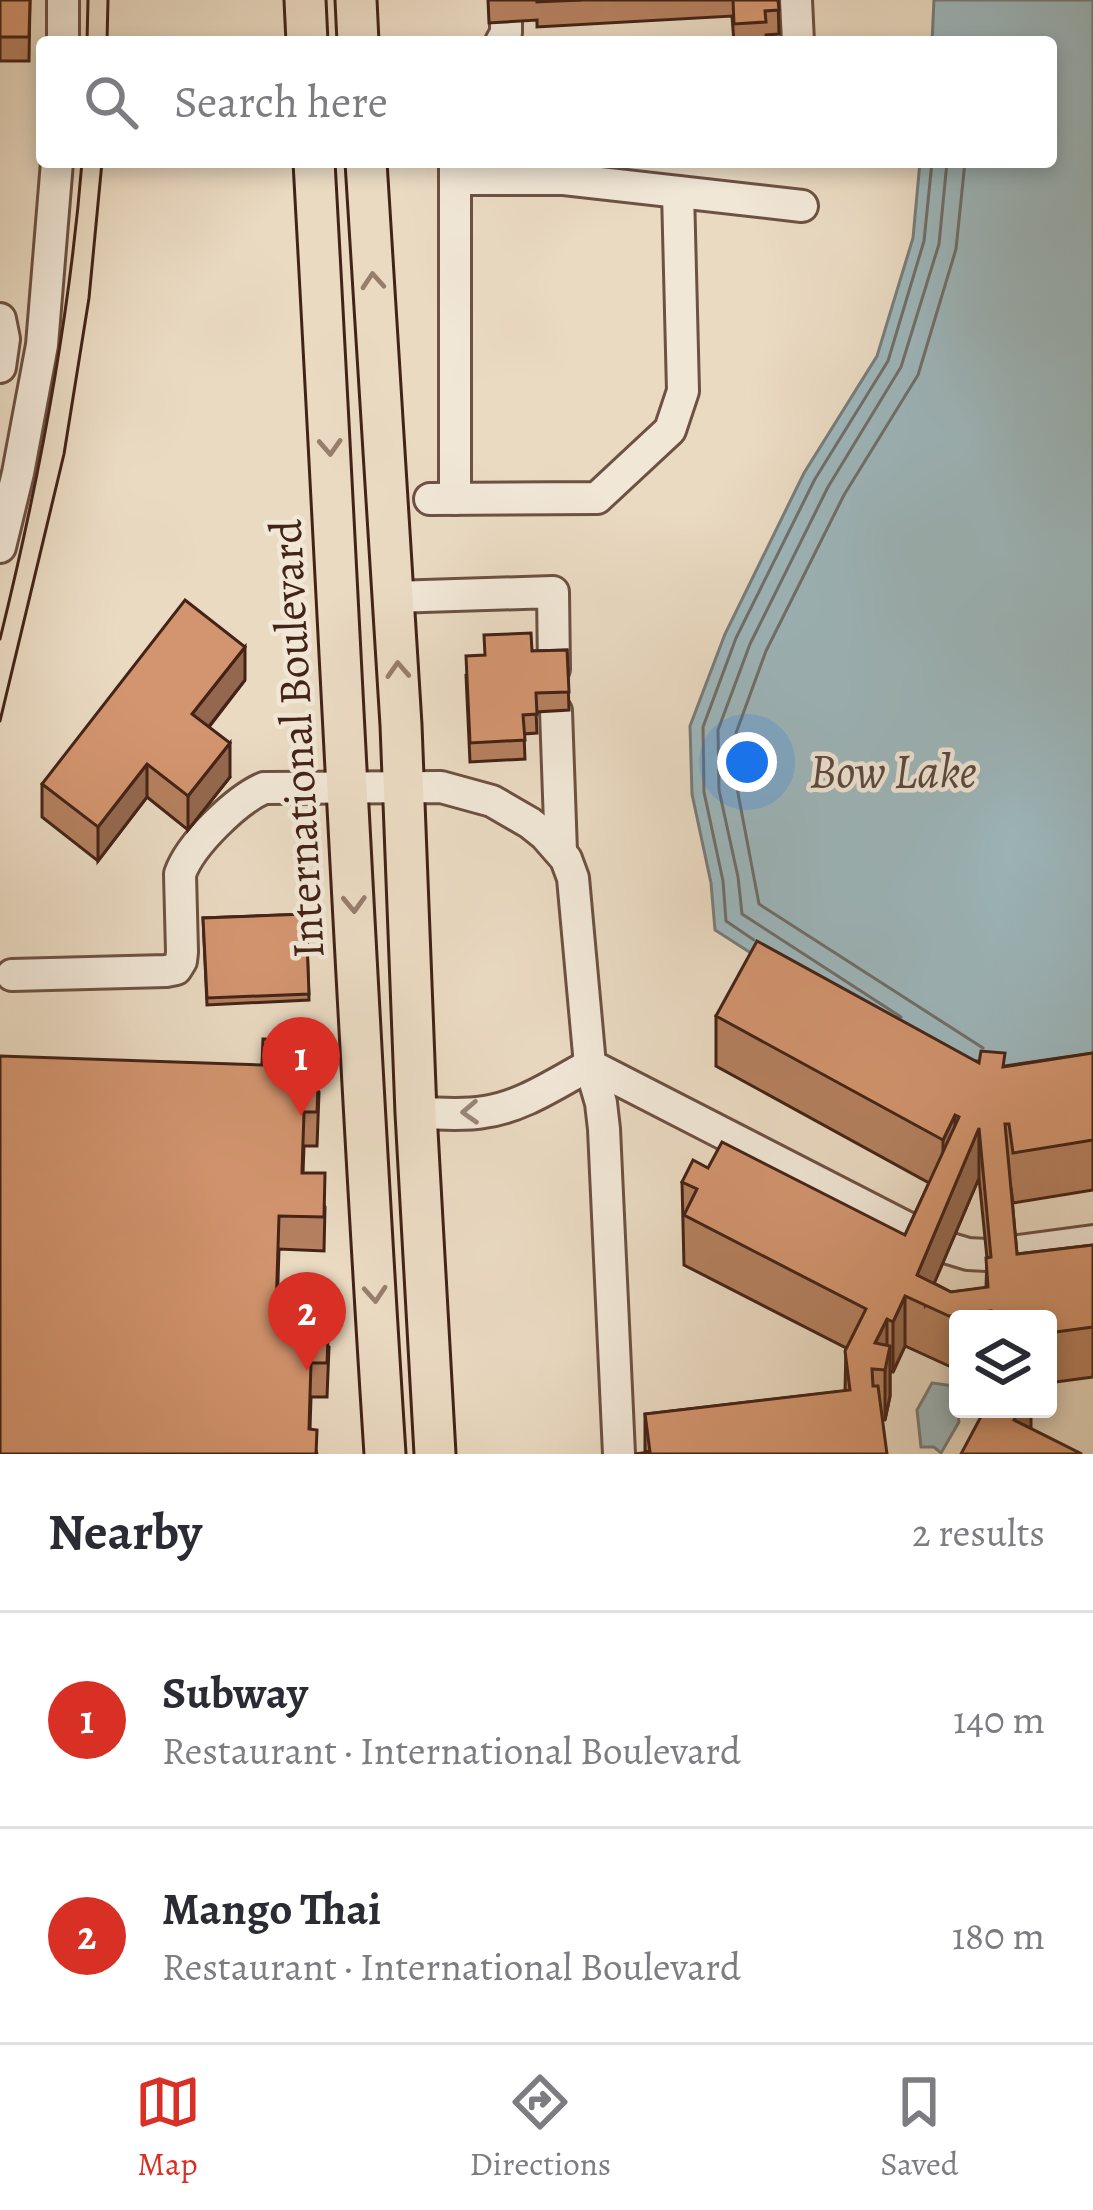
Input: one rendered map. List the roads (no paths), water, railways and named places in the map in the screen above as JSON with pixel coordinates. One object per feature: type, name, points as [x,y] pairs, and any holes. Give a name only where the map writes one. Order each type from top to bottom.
[{"type":"main road","points":[[305,0],[307,36]]},
{"type":"main road","points":[[356,0],[358,36]]},
{"type":"main road","name":"International Boulevard","points":[[314,168],[359,1046],[386,1454]]},
{"type":"main road","points":[[366,168],[393,597],[435,1454]]},
{"type":"street","points":[[63,0],[63,36]]},
{"type":"street","points":[[796,0],[798,36]]},
{"type":"street","points":[[0,547],[40,362],[56,168]]},
{"type":"street","points":[[678,192],[683,391],[670,430],[597,498],[443,499],[455,170],[564,179],[802,206]]},
{"type":"street","points":[[0,320],[4,339],[0,367]]},
{"type":"street","points":[[393,597],[553,592],[554,669]]},
{"type":"street","points":[[556,711],[561,852]]},
{"type":"street","points":[[12,975],[176,969],[182,952],[184,862],[233,807],[264,788],[441,788],[492,802],[530,823],[561,852],[573,878],[590,1065],[604,1129],[620,1454]]},
{"type":"street","points":[[416,1113],[479,1113],[523,1102],[590,1065]]},
{"type":"street","points":[[590,1065],[937,1243],[968,1254],[1093,1240]]},
{"type":"water","name":"Bow Lake","points":[[934,0],[1093,0],[1093,1067],[980,1100],[715,930],[711,883],[692,794],[690,726],[725,634],[804,473],[877,356],[913,238],[919,168],[1057,168],[1057,36],[932,36]]},
{"type":"water","points":[[932,1383],[949,1385],[949,1418],[959,1422],[941,1453],[934,1447],[921,1447],[917,1410]]},
{"type":"tram line","points":[[87,36],[88,0]]},
{"type":"tram line","points":[[107,36],[108,0]]},
{"type":"tram line","points":[[0,639],[51,402],[81,168]]},
{"type":"tram line","points":[[0,721],[64,454],[89,298],[101,168]]},
{"type":"place","name":"Subway","points":[[301,1116]]},
{"type":"place","name":"Mango Thai","points":[[307,1371]]}]
